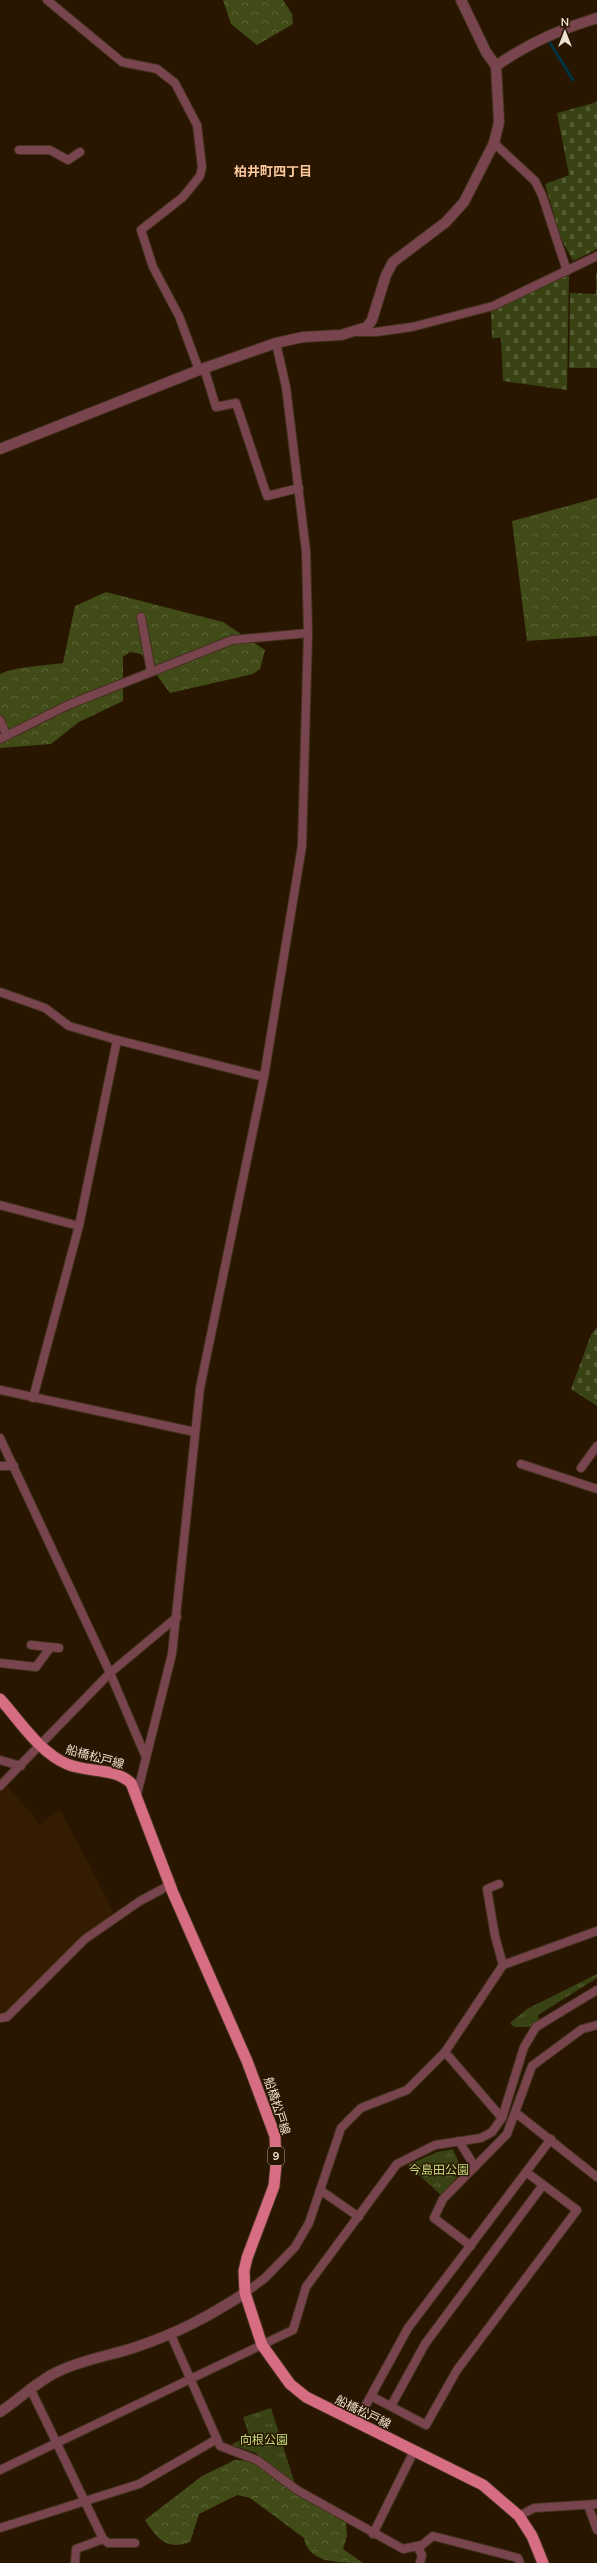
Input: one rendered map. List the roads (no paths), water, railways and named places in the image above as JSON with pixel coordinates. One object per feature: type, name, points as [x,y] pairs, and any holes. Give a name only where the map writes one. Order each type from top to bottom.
[{"type":"main road","name":"船橋松戸線","points":[[0,1699],[41,1746],[56,1759],[69,1765],[119,1775],[131,1783],[170,1885],[231,2022],[275,2136],[276,2164],[274,2186],[247,2258],[244,2271],[245,2293],[262,2345],[290,2384],[306,2397],[483,2485],[498,2496],[519,2516],[532,2536],[543,2563]]},
{"type":"street","points":[[47,0],[122,62],[157,69],[175,83],[196,126],[202,167],[200,176],[183,197],[141,230],[153,267],[179,316],[216,407],[236,403],[267,496],[299,488]]},
{"type":"street","points":[[357,332],[367,327],[372,320],[386,274],[393,262],[446,222],[464,202],[494,143],[499,122],[496,66],[486,52],[461,0]]},
{"type":"street","points":[[496,66],[522,47],[574,25],[597,18]]},
{"type":"street","points":[[494,143],[535,181],[567,271]]},
{"type":"street","points":[[19,150],[50,150],[68,160],[80,152]]},
{"type":"street","points":[[0,449],[201,369],[276,343],[303,337],[357,332],[376,332],[412,327],[492,306],[597,256]]},
{"type":"street","points":[[136,1794],[145,1755],[167,1683],[177,1617],[201,1380],[264,1077],[302,846],[308,634],[306,551],[286,388],[276,343]]},
{"type":"street","points":[[141,617],[152,671]]},
{"type":"street","points":[[0,720],[4,738],[68,705],[232,640],[308,634]]},
{"type":"street","points":[[0,992],[45,1008],[69,1026],[117,1040],[264,1077]]},
{"type":"street","points":[[33,1398],[79,1226],[117,1040]]},
{"type":"street","points":[[0,1205],[79,1226]]},
{"type":"street","points":[[0,1390],[195,1432]]},
{"type":"street","points":[[0,1438],[110,1673],[145,1755]]},
{"type":"street","points":[[581,1468],[597,1446]]},
{"type":"street","points":[[521,1464],[597,1489]]},
{"type":"street","points":[[0,1466],[14,1466]]},
{"type":"street","points":[[0,1786],[41,1746],[110,1673],[177,1617]]},
{"type":"street","points":[[0,1663],[36,1667],[55,1648],[32,1645]]},
{"type":"street","points":[[0,1760],[20,1766]]},
{"type":"street","points":[[499,1884],[486,1889],[495,1936],[503,1965]]},
{"type":"street","points":[[0,2018],[7,2017],[85,1939],[140,1901],[170,1885]]},
{"type":"street","points":[[0,2412],[30,2388],[57,2372],[77,2364],[171,2335],[207,2318],[265,2278],[295,2247],[309,2223],[341,2128],[361,2108],[407,2090],[446,2052],[503,1965],[597,1931]]},
{"type":"street","points":[[0,2470],[293,2330],[306,2287],[359,2218],[397,2164],[435,2145],[481,2138],[492,2132],[502,2118],[524,2047],[536,2027],[597,1990]]},
{"type":"street","points":[[471,2246],[434,2218],[443,2199],[507,2134],[532,2066],[582,2028],[597,2025]]},
{"type":"street","points":[[446,2052],[502,2118]]},
{"type":"street","points":[[516,2112],[551,2138],[597,2177]]},
{"type":"street","points":[[356,2423],[408,2328],[551,2138]]},
{"type":"street","points":[[459,2141],[475,2167]]},
{"type":"street","points":[[371,2396],[426,2425],[457,2370],[577,2210],[526,2172]]},
{"type":"street","points":[[391,2406],[425,2344],[543,2185]]},
{"type":"street","points":[[320,2190],[359,2218]]},
{"type":"street","points":[[171,2335],[220,2446],[257,2460],[297,2490],[373,2534],[403,2549],[417,2546],[433,2536],[518,2558],[520,2563]]},
{"type":"street","points":[[30,2388],[103,2539],[108,2543],[135,2543]]},
{"type":"street","points":[[0,2528],[138,2484],[217,2439]]},
{"type":"street","points":[[373,2534],[414,2451]]},
{"type":"street","points":[[588,2504],[597,2530]]},
{"type":"street","points":[[519,2516],[534,2508],[597,2504]]},
{"type":"street","points":[[75,2563],[76,2549],[103,2539]]},
{"type":"street","points":[[417,2546],[422,2555],[420,2563]]},
{"type":"waterway","points":[[550,43],[573,80]]},
{"type":"district","name":"柏井町四丁目","points":[[273,171]]},
{"type":"park label","name":"今島田公園","points":[[439,2170]]},
{"type":"park label","name":"向根公園","points":[[264,2440]]}]
